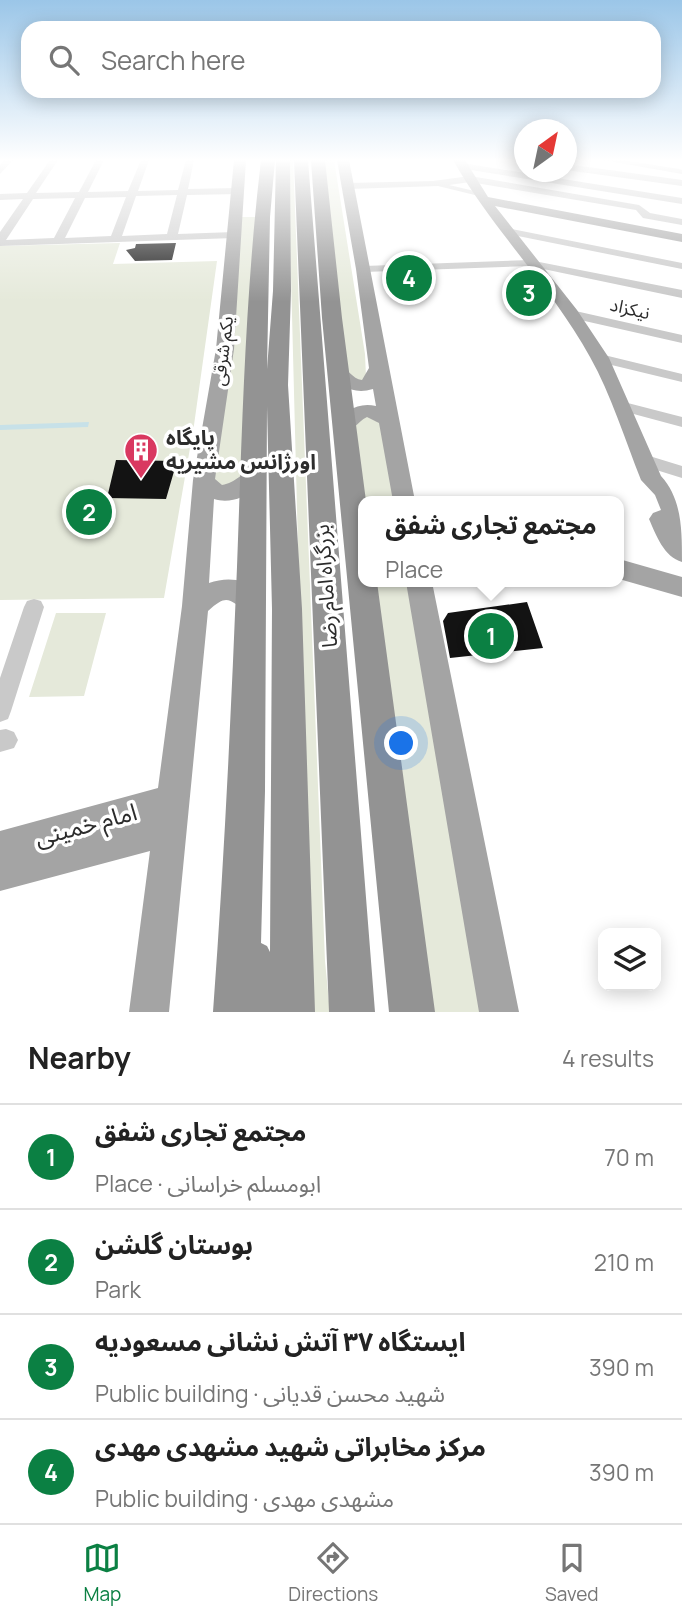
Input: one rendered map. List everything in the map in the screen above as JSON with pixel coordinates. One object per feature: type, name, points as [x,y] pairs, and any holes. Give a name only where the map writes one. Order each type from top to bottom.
[{"type":"highway","points":[[236,1012],[247,791],[255,420],[249,207]]},
{"type":"highway","name":"بزرگراه امام رضا","points":[[292,1012],[287,610],[277,385],[282,291],[296,207]]},
{"type":"highway","name":"بزرگراه امام رضا","points":[[304,207],[352,1012]]},
{"type":"highway","points":[[314,207],[329,266],[331,318],[358,540]]},
{"type":"highway","points":[[304,233],[331,318]]},
{"type":"highway","points":[[255,420],[282,291]]},
{"type":"highway","points":[[363,587],[412,1012]]},
{"type":"highway","points":[[243,872],[257,1012]]},
{"type":"main road","name":"یکم شرقی","points":[[149,1012],[195,606],[204,480],[246,207]]},
{"type":"main road","points":[[247,207],[247,212]]},
{"type":"main road","points":[[352,207],[378,368],[403,496]]},
{"type":"main road","points":[[489,207],[529,263],[571,314],[600,358],[647,470],[664,491],[682,531]]},
{"type":"main road","points":[[549,207],[682,237]]},
{"type":"main road","points":[[338,371],[349,384],[364,386],[371,383],[378,368]]},
{"type":"main road","points":[[345,426],[350,417],[366,410],[382,414],[390,422]]},
{"type":"main road","points":[[647,470],[649,490],[669,537],[682,553]]},
{"type":"main road","points":[[204,480],[216,492],[230,493],[244,488],[253,477]]},
{"type":"main road","points":[[624,570],[682,587]]},
{"type":"main road","points":[[195,606],[214,590],[226,587],[243,592],[250,600]]},
{"type":"main road","points":[[420,587],[499,1012]]},
{"type":"main road","name":"امام خمینی","points":[[0,848],[170,815]]},
{"type":"main road","name":"امام خمینی","points":[[0,874],[170,815]]},
{"type":"street","points":[[0,241],[23,207]]},
{"type":"street","points":[[58,241],[75,207]]},
{"type":"street","points":[[115,239],[126,207]]},
{"type":"street","points":[[172,237],[178,207]]},
{"type":"street","points":[[231,207],[247,212]]},
{"type":"street","points":[[632,207],[639,208],[647,216],[682,222]]},
{"type":"street","points":[[0,241],[172,237],[247,212]]},
{"type":"street","points":[[507,231],[682,266]]},
{"type":"street","points":[[364,269],[529,263],[682,295]]},
{"type":"street","name":"نیکزاد","points":[[571,314],[682,339]]},
{"type":"street","points":[[600,358],[682,378]]},
{"type":"street","points":[[620,406],[682,422]]},
{"type":"street","points":[[647,470],[682,472]]},
{"type":"street","points":[[0,711],[34,607]]},
{"type":"shaded area","points":[[289,207],[295,207],[325,961],[330,1012],[310,1012]]},
{"type":"shaded area","points":[[328,207],[342,207],[365,354],[364,382],[345,378]]},
{"type":"shaded area","points":[[242,217],[256,217],[241,478],[233,484],[221,486],[213,480]]},
{"type":"shaded area","points":[[120,243],[113,264],[217,261],[194,425],[164,598],[0,600],[0,246]]},
{"type":"shaded area","points":[[372,413],[384,427],[395,496],[362,496],[353,421]]},
{"type":"shaded area","points":[[374,587],[410,587],[482,1012],[425,1012]]},
{"type":"shaded area","points":[[56,613],[106,613],[84,696],[29,697]]},
{"type":"water","points":[[89,422],[88,427],[0,430],[0,425]]},
{"type":"building","points":[[176,243],[172,260],[135,261],[126,250],[135,248],[136,244]]},
{"type":"building","name":"پایگاه اورژانس مشیریه","points":[[116,460],[177,461],[166,499],[107,498]]},
{"type":"building","points":[[527,602],[543,648],[450,658],[443,621],[448,613]]},
{"type":"place","name":"مرکز مخابراتی شهید مشهدی مهدی","points":[[409,278]]},
{"type":"place","name":"ایستگاه ۳۷ آتش نشانی مسعودیه","points":[[529,293]]},
{"type":"place","name":"پایگاه اورژانس مشیریه","points":[[141,480]]},
{"type":"place","name":"بوستان گلشن","points":[[89,512]]},
{"type":"place","name":"مجتمع تجاری شفق","points":[[491,636]]}]
